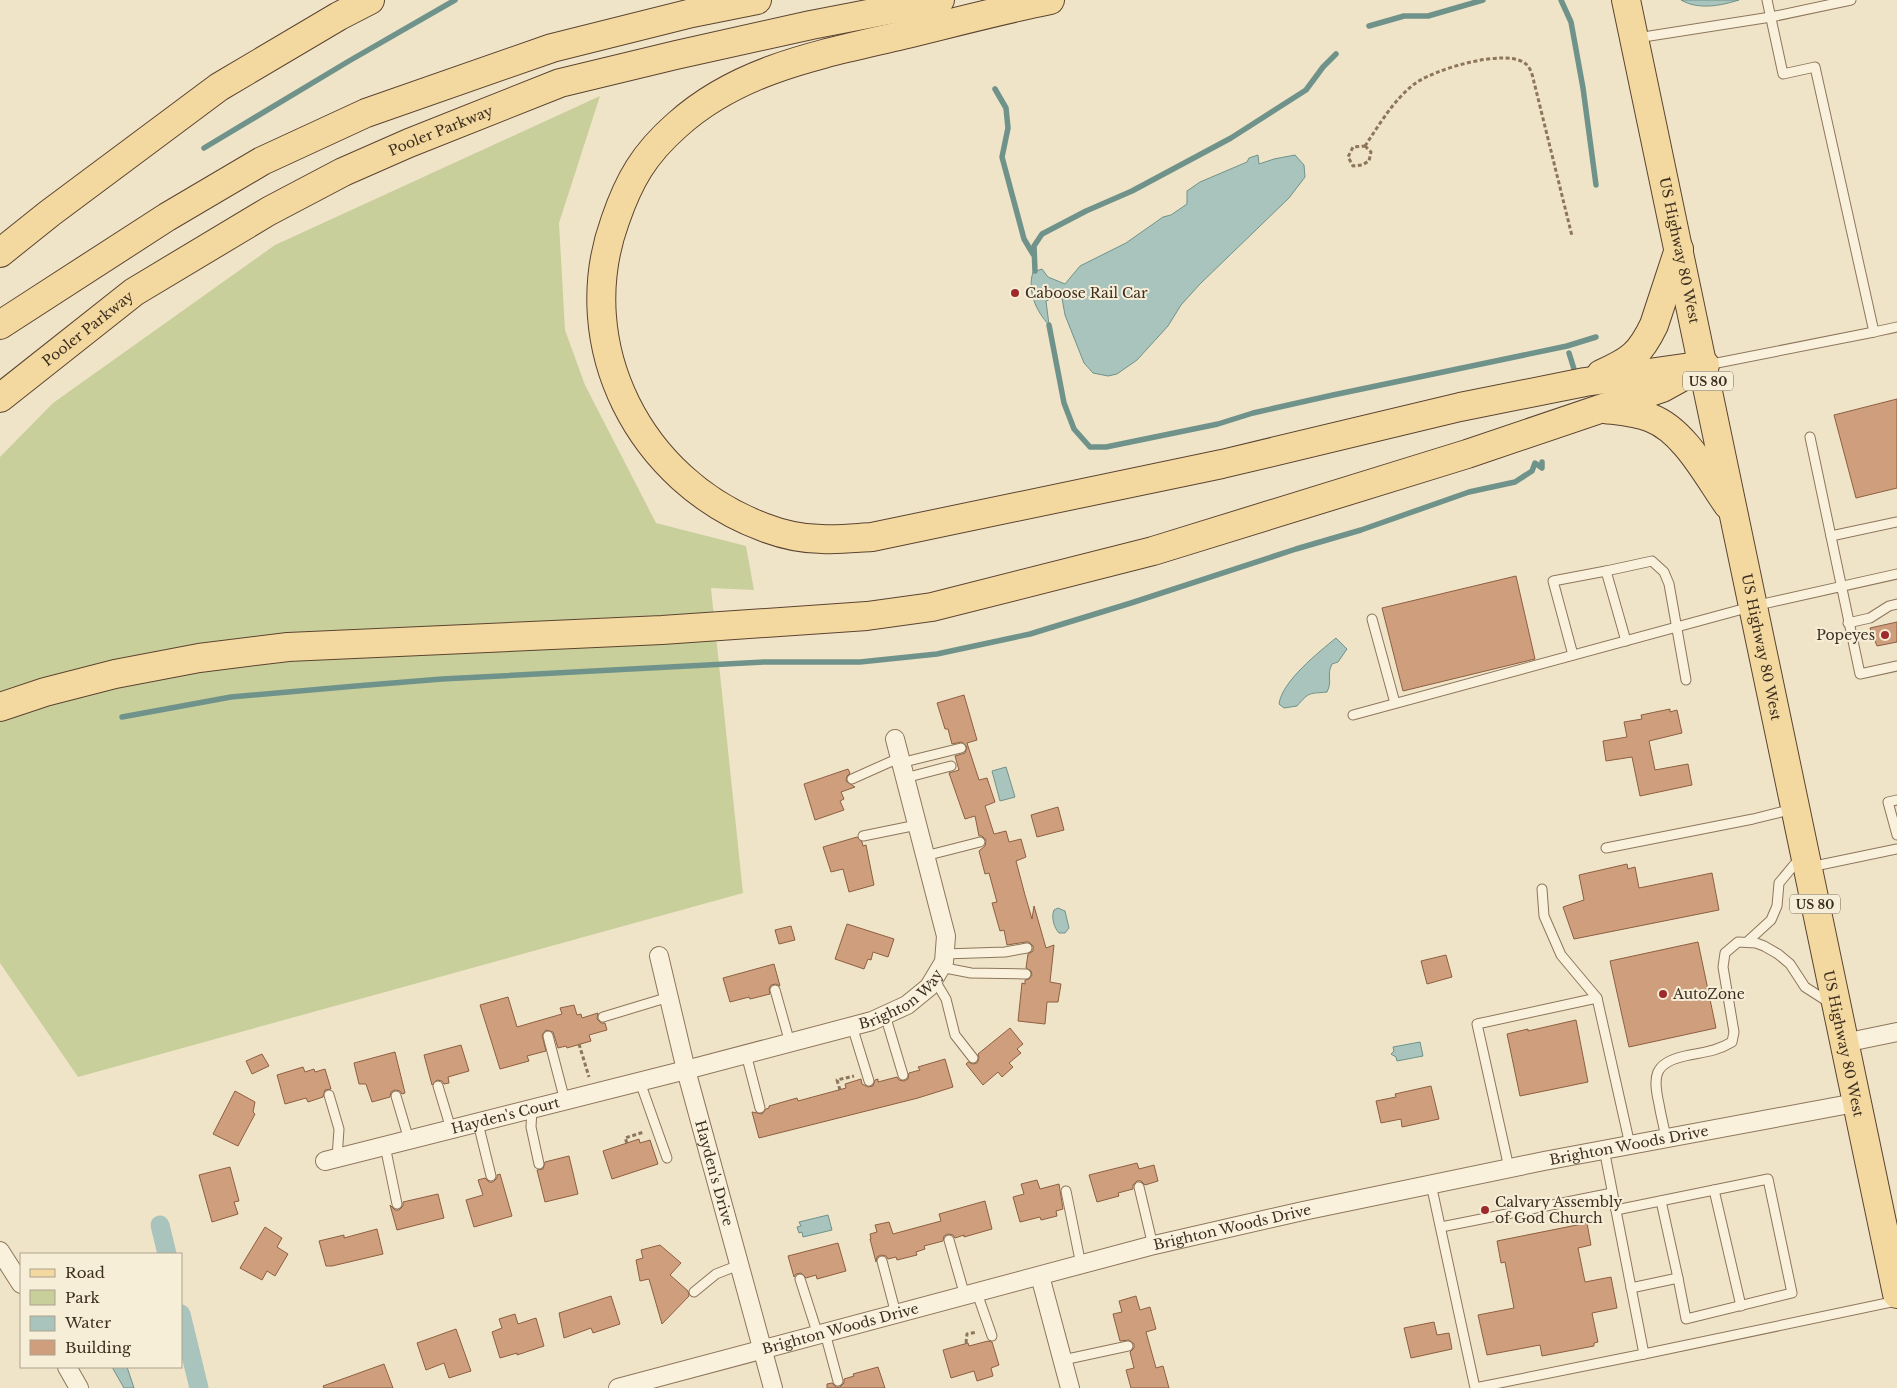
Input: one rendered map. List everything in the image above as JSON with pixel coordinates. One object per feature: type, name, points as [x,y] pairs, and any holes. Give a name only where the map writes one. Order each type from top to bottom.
[{"type":"main road","points":[[0,253],[50,213],[219,88],[370,0]]},
{"type":"main road","points":[[0,325],[167,216],[262,161],[366,113],[552,48],[692,13],[757,0]]},
{"type":"main road","name":"Pooler Parkway","points":[[0,398],[134,292],[269,211],[343,172],[409,143],[560,83],[676,54],[940,0]]},
{"type":"main road","points":[[1050,0],[782,65],[733,86],[713,98],[678,124],[649,152],[627,189],[607,247],[600,307],[602,326],[609,366],[619,390],[649,442],[679,477],[693,488],[750,521],[777,532],[821,540],[872,537],[1222,464],[1460,407],[1585,382],[1705,365]]},
{"type":"main road","name":"US Highway 80 West","points":[[1626,0],[1705,365],[1855,1103],[1897,1294]]},
{"type":"main road","points":[[1585,382],[1625,364],[1634,357],[1654,325],[1680,248]]},
{"type":"main road","points":[[0,707],[45,692],[115,674],[199,658],[288,647],[662,630],[867,616],[932,607],[1153,551],[1421,468],[1662,388],[1705,365]]},
{"type":"main road","points":[[1602,409],[1641,414],[1663,424],[1686,446],[1735,514]]},
{"type":"street","name":"Brighton Way","points":[[686,1070],[872,1021],[907,1005],[929,987],[940,967],[946,936],[895,739]]},
{"type":"street","name":"Hayden's Drive","points":[[659,956],[686,1070],[773,1388]]},
{"type":"street","points":[[1844,1043],[1897,1032]]},
{"type":"street","name":"Hayden's Court","points":[[331,1160],[686,1070]]},
{"type":"street","name":"Brighton Woods Drive","points":[[625,1387],[1153,1246],[1303,1211],[1509,1168],[1855,1103]]},
{"type":"street","points":[[0,1251],[20,1282]]},
{"type":"street","points":[[1040,1276],[1070,1388]]},
{"type":"street","points":[[68,1368],[79,1388]]},
{"type":"lane","points":[[1767,0],[1784,74],[1815,67],[1874,332]]},
{"type":"lane","points":[[1634,38],[1771,17],[1851,0]]},
{"type":"lane","points":[[1705,365],[1897,327]]},
{"type":"lane","points":[[1810,436],[1860,674],[1897,666]]},
{"type":"lane","points":[[1831,536],[1897,522]]},
{"type":"lane","points":[[1573,656],[1553,581],[1652,561],[1664,572],[1669,584],[1686,680]]},
{"type":"lane","points":[[1606,571],[1626,641]]},
{"type":"lane","points":[[1353,714],[1754,606],[1897,574]]},
{"type":"lane","points":[[1848,623],[1870,618],[1889,606],[1897,604]]},
{"type":"lane","points":[[1372,619],[1395,703]]},
{"type":"lane","points":[[852,779],[961,748]]},
{"type":"lane","points":[[901,766],[951,766]]},
{"type":"lane","points":[[1897,800],[1888,802],[1897,834]]},
{"type":"lane","points":[[1606,848],[1796,809]]},
{"type":"lane","points":[[863,836],[917,825]]},
{"type":"lane","points":[[925,856],[980,842]]},
{"type":"lane","points":[[1747,942],[1771,920],[1777,906],[1779,883],[1806,860],[1897,849]]},
{"type":"lane","points":[[1542,889],[1544,916],[1561,955],[1597,998],[1630,1145]]},
{"type":"lane","points":[[1666,1138],[1654,1083],[1659,1070],[1668,1062],[1684,1056],[1720,1050],[1732,1042],[1734,1032],[1723,967],[1725,953],[1738,942],[1756,943],[1778,954],[1790,964],[1805,988],[1836,1007]]},
{"type":"lane","points":[[940,967],[1027,948]]},
{"type":"lane","points":[[940,967],[971,973],[1026,974]]},
{"type":"lane","points":[[940,967],[955,1035],[973,1058]]},
{"type":"lane","points":[[774,990],[790,1043]]},
{"type":"lane","points":[[603,1018],[669,998]]},
{"type":"lane","points":[[1509,1168],[1477,1024],[1597,998]]},
{"type":"lane","points":[[885,1015],[903,1075]]},
{"type":"lane","points":[[852,1026],[868,1077]]},
{"type":"lane","points":[[548,1036],[565,1101]]},
{"type":"lane","points":[[746,1054],[760,1108]]},
{"type":"lane","points":[[640,1082],[667,1158]]},
{"type":"lane","points":[[438,1086],[451,1129]]},
{"type":"lane","points":[[329,1096],[339,1129],[331,1160]]},
{"type":"lane","points":[[396,1096],[409,1140]]},
{"type":"lane","points":[[532,1109],[531,1127],[539,1164]]},
{"type":"lane","points":[[478,1123],[491,1176]]},
{"type":"lane","points":[[385,1146],[397,1204]]},
{"type":"lane","points":[[1604,1150],[1644,1354]]},
{"type":"lane","points":[[1616,1210],[1714,1190],[1768,1180],[1792,1293],[1686,1319],[1661,1201]]},
{"type":"lane","points":[[1431,1184],[1475,1388],[1897,1301]]},
{"type":"lane","points":[[1139,1187],[1153,1246]]},
{"type":"lane","points":[[1714,1190],[1741,1306]]},
{"type":"lane","points":[[1066,1191],[1081,1265]]},
{"type":"lane","points":[[1441,1228],[1612,1193]]},
{"type":"lane","points":[[949,1240],[971,1294],[990,1333]]},
{"type":"lane","points":[[882,1261],[896,1314]]},
{"type":"lane","points":[[694,1292],[716,1274],[738,1265]]},
{"type":"lane","points":[[1631,1288],[1678,1278]]},
{"type":"lane","points":[[800,1280],[838,1381]]},
{"type":"lane","points":[[1062,1360],[1128,1346]]},
{"type":"path","points":[[1366,146],[1384,118],[1403,95],[1421,79],[1441,70],[1486,59],[1514,58],[1526,64],[1534,82],[1572,236]]},
{"type":"path","points":[[1366,146],[1371,152],[1369,161],[1362,166],[1353,166],[1348,157],[1353,147],[1366,146]]},
{"type":"path","points":[[580,1044],[593,1094]]},
{"type":"path","points":[[840,1090],[837,1080],[868,1077]]},
{"type":"path","points":[[627,1143],[625,1138],[656,1128]]},
{"type":"path","points":[[966,1343],[967,1334],[990,1333]]},
{"type":"green space","points":[[600,96],[559,223],[565,330],[585,385],[656,523],[746,546],[754,590],[711,588],[743,893],[78,1077],[0,963],[0,457],[53,403],[275,245]]},
{"type":"water","points":[[1681,0],[1739,0],[1724,4],[1702,6]]},
{"type":"water","points":[[1258,155],[1259,164],[1295,155],[1304,165],[1305,177],[1289,198],[1200,284],[1181,305],[1168,326],[1137,360],[1117,374],[1108,376],[1093,373],[1084,363],[1065,315],[1062,298],[1053,298],[1046,301],[1049,325],[1040,313],[1032,293],[1031,279],[1033,272],[1042,269],[1048,277],[1065,284],[1080,266],[1126,243],[1163,217],[1171,215],[1187,204],[1187,191],[1200,182],[1247,162],[1249,158]]},
{"type":"water","points":[[1336,638],[1347,649],[1338,662],[1332,664],[1327,692],[1310,694],[1297,706],[1284,708],[1279,704],[1287,686],[1294,677],[1311,659]]},
{"type":"water","points":[[1006,767],[1015,797],[1000,801],[992,771]]},
{"type":"water","points":[[1058,908],[1065,911],[1069,928],[1065,933],[1059,933],[1054,922],[1054,910]]},
{"type":"water","points":[[1420,1042],[1423,1056],[1397,1061],[1396,1057],[1391,1054],[1394,1051],[1393,1047]]},
{"type":"water","points":[[828,1215],[832,1230],[803,1237],[802,1232],[799,1233],[797,1227],[801,1226],[799,1222]]},
{"type":"water","points":[[113,1368],[127,1368],[134,1388],[124,1388]]},
{"type":"building","points":[[1897,399],[1897,488],[1856,498],[1834,415]]},
{"type":"building","points":[[1516,576],[1535,659],[1403,691],[1382,608]]},
{"type":"building","name":"Popeyes","points":[[1897,622],[1897,642],[1877,646],[1870,628]]},
{"type":"building","points":[[964,695],[977,740],[967,743],[979,780],[987,778],[995,802],[985,806],[994,834],[1006,831],[1009,842],[1021,839],[1026,857],[1016,861],[1032,919],[1034,906],[1046,948],[1054,945],[1050,982],[1061,984],[1058,1002],[1047,1002],[1045,1024],[1018,1021],[1022,983],[1025,984],[1025,980],[1029,979],[1032,975],[1031,971],[1026,968],[1028,954],[1033,951],[1033,946],[1029,942],[1007,945],[1004,930],[1000,931],[992,903],[997,902],[989,873],[985,874],[979,851],[985,846],[986,840],[979,836],[975,816],[965,819],[949,773],[959,770],[955,756],[965,753],[967,747],[962,742],[952,744],[937,703]]},
{"type":"building","points":[[1670,709],[1670,712],[1677,710],[1682,733],[1649,741],[1655,770],[1688,764],[1692,785],[1640,796],[1632,757],[1606,761],[1603,741],[1627,737],[1624,722],[1642,719],[1641,715]]},
{"type":"building","points":[[848,769],[850,773],[846,781],[855,787],[841,792],[844,799],[840,801],[844,810],[815,820],[804,784]]},
{"type":"building","points":[[1058,807],[1064,830],[1037,837],[1031,815]]},
{"type":"building","points":[[857,837],[863,846],[866,845],[874,885],[849,892],[843,869],[831,872],[823,847]]},
{"type":"building","points":[[1627,864],[1628,869],[1635,867],[1639,888],[1712,873],[1719,910],[1574,939],[1563,907],[1584,900],[1579,875]]},
{"type":"building","points":[[847,924],[894,939],[888,957],[873,952],[871,960],[868,959],[864,969],[835,959]]},
{"type":"building","points":[[791,926],[795,940],[779,944],[775,930]]},
{"type":"building","name":"AutoZone","points":[[1698,942],[1716,1028],[1629,1047],[1610,961]]},
{"type":"building","points":[[1446,955],[1452,977],[1427,984],[1421,961]]},
{"type":"building","points":[[774,964],[780,986],[776,984],[771,985],[769,989],[770,994],[730,1002],[723,978]]},
{"type":"building","points":[[508,997],[517,1027],[562,1014],[560,1008],[574,1005],[577,1015],[581,1014],[582,1018],[598,1013],[597,1019],[601,1023],[605,1023],[607,1030],[589,1035],[591,1041],[567,1048],[566,1046],[558,1048],[553,1032],[546,1030],[542,1035],[546,1051],[527,1056],[529,1061],[500,1069],[480,1005]]},
{"type":"building","points":[[1576,1020],[1588,1082],[1520,1096],[1507,1034]]},
{"type":"building","points":[[1010,1028],[1023,1044],[1017,1049],[1021,1053],[1009,1063],[1013,1067],[1002,1077],[998,1072],[983,1085],[966,1064],[968,1062],[977,1063],[978,1054]]},
{"type":"building","points":[[461,1045],[469,1071],[448,1077],[449,1083],[444,1084],[442,1081],[437,1080],[432,1085],[424,1055]]},
{"type":"building","points":[[395,1052],[405,1093],[402,1094],[400,1091],[395,1090],[391,1092],[390,1097],[372,1102],[366,1084],[359,1084],[354,1063]]},
{"type":"building","points":[[262,1054],[269,1066],[252,1074],[246,1061]]},
{"type":"building","points":[[945,1059],[953,1087],[918,1098],[759,1138],[752,1112],[762,1114],[769,1106],[797,1098],[798,1101],[846,1088],[845,1084],[861,1079],[862,1084],[868,1087],[873,1086],[875,1080],[878,1079],[878,1082],[897,1077],[899,1080],[904,1081],[908,1079],[909,1073],[920,1070],[918,1067]]},
{"type":"building","points":[[303,1067],[305,1072],[314,1069],[315,1072],[325,1069],[331,1089],[325,1090],[323,1097],[308,1102],[306,1098],[285,1104],[277,1075]]},
{"type":"building","points":[[1431,1086],[1439,1119],[1402,1127],[1401,1119],[1381,1123],[1376,1101],[1396,1097],[1395,1094]]},
{"type":"building","points":[[235,1091],[255,1102],[253,1112],[255,1114],[238,1146],[213,1134]]},
{"type":"building","points":[[639,1139],[640,1143],[650,1140],[658,1164],[612,1179],[603,1151]]},
{"type":"building","points":[[569,1156],[578,1194],[545,1202],[537,1170],[543,1169],[545,1162]]},
{"type":"building","points":[[1137,1163],[1139,1169],[1154,1165],[1158,1181],[1145,1185],[1141,1181],[1137,1181],[1133,1185],[1133,1189],[1118,1193],[1119,1196],[1097,1202],[1089,1175]]},
{"type":"building","points":[[230,1167],[239,1201],[234,1202],[238,1214],[212,1222],[199,1175]]},
{"type":"building","points":[[500,1174],[512,1216],[474,1227],[466,1200],[483,1195],[478,1180],[485,1178],[489,1182],[493,1182],[497,1175]]},
{"type":"building","points":[[1037,1180],[1040,1189],[1059,1184],[1063,1209],[1056,1211],[1057,1216],[1041,1220],[1040,1217],[1020,1222],[1013,1197],[1024,1194],[1021,1184]]},
{"type":"building","points":[[438,1194],[444,1218],[397,1230],[390,1205],[395,1210],[399,1210],[403,1206],[403,1202]]},
{"type":"building","points":[[985,1201],[992,1229],[964,1237],[964,1235],[955,1238],[953,1235],[948,1234],[944,1236],[943,1241],[924,1246],[925,1249],[916,1252],[917,1255],[897,1260],[896,1257],[888,1259],[886,1256],[881,1255],[877,1257],[876,1262],[870,1239],[870,1234],[877,1232],[875,1225],[889,1222],[893,1234],[941,1221],[939,1214]]},
{"type":"building","points":[[1587,1223],[1591,1245],[1578,1248],[1585,1282],[1611,1277],[1617,1308],[1592,1313],[1598,1342],[1594,1343],[1594,1346],[1542,1356],[1540,1345],[1487,1355],[1478,1315],[1514,1308],[1505,1262],[1501,1263],[1497,1241]]},
{"type":"building","points":[[265,1227],[282,1238],[277,1247],[288,1254],[275,1276],[267,1271],[262,1280],[240,1268]]},
{"type":"building","points":[[377,1229],[383,1254],[326,1266],[319,1241],[344,1235],[344,1238]]},
{"type":"building","points":[[838,1243],[846,1271],[817,1279],[816,1275],[806,1278],[801,1273],[796,1274],[794,1277],[788,1256]]},
{"type":"building","points":[[660,1245],[681,1263],[670,1275],[688,1291],[689,1296],[662,1324],[649,1279],[640,1281],[636,1260],[643,1258],[641,1250]]},
{"type":"building","points":[[611,1296],[620,1324],[593,1333],[591,1328],[564,1338],[559,1313]]},
{"type":"building","points":[[1136,1296],[1140,1310],[1150,1307],[1156,1329],[1146,1332],[1156,1368],[1163,1366],[1169,1388],[1131,1388],[1126,1370],[1134,1368],[1130,1352],[1134,1348],[1134,1344],[1129,1340],[1120,1341],[1113,1314],[1122,1312],[1119,1301]]},
{"type":"building","points":[[515,1314],[518,1324],[536,1318],[544,1346],[517,1355],[517,1353],[500,1358],[492,1332],[502,1328],[499,1319]]},
{"type":"building","points":[[1434,1322],[1437,1335],[1449,1333],[1452,1349],[1411,1358],[1404,1328]]},
{"type":"building","points":[[456,1329],[471,1371],[449,1378],[444,1363],[426,1370],[417,1343]]},
{"type":"building","points":[[988,1341],[992,1342],[999,1365],[991,1368],[993,1376],[977,1381],[974,1371],[951,1378],[943,1350],[968,1343],[969,1346]]},
{"type":"building","points":[[384,1364],[393,1388],[324,1388],[323,1386]]},
{"type":"building","points":[[878,1367],[885,1388],[827,1388],[827,1384],[832,1383],[836,1387],[840,1387],[844,1383],[844,1379],[854,1376],[853,1374]]},
{"type":"waterway","points":[[204,148],[455,0]]},
{"type":"waterway","points":[[1369,26],[1404,16],[1428,16],[1483,0]]},
{"type":"waterway","points":[[1561,0],[1571,22],[1583,88],[1596,185]]},
{"type":"waterway","points":[[1035,271],[1034,246],[1042,234],[1086,211],[1132,191],[1231,138],[1306,90],[1323,67],[1336,54]]},
{"type":"waterway","points":[[995,89],[1006,108],[1008,128],[1002,157],[1024,239],[1033,254]]},
{"type":"waterway","points":[[1049,325],[1064,403],[1074,429],[1090,447],[1106,447],[1218,424],[1253,413],[1567,346],[1596,337]]},
{"type":"waterway","points":[[1569,353],[1574,369]]},
{"type":"waterway","points":[[122,717],[231,697],[442,679],[764,662],[860,662],[937,654],[1030,634],[1361,530],[1469,492],[1515,482],[1532,471],[1535,463],[1542,468],[1542,462]]},
{"type":"waterway","points":[[160,1225],[167,1253]]},
{"type":"waterway","points":[[182,1318],[199,1388]]},
{"type":"place","name":"Caboose Rail Car","points":[[1015,293]]},
{"type":"place","name":"Popeyes","points":[[1885,635]]},
{"type":"place","name":"AutoZone","points":[[1663,994]]},
{"type":"place","name":"Calvary Assembly of God Church","points":[[1485,1210]]}]
